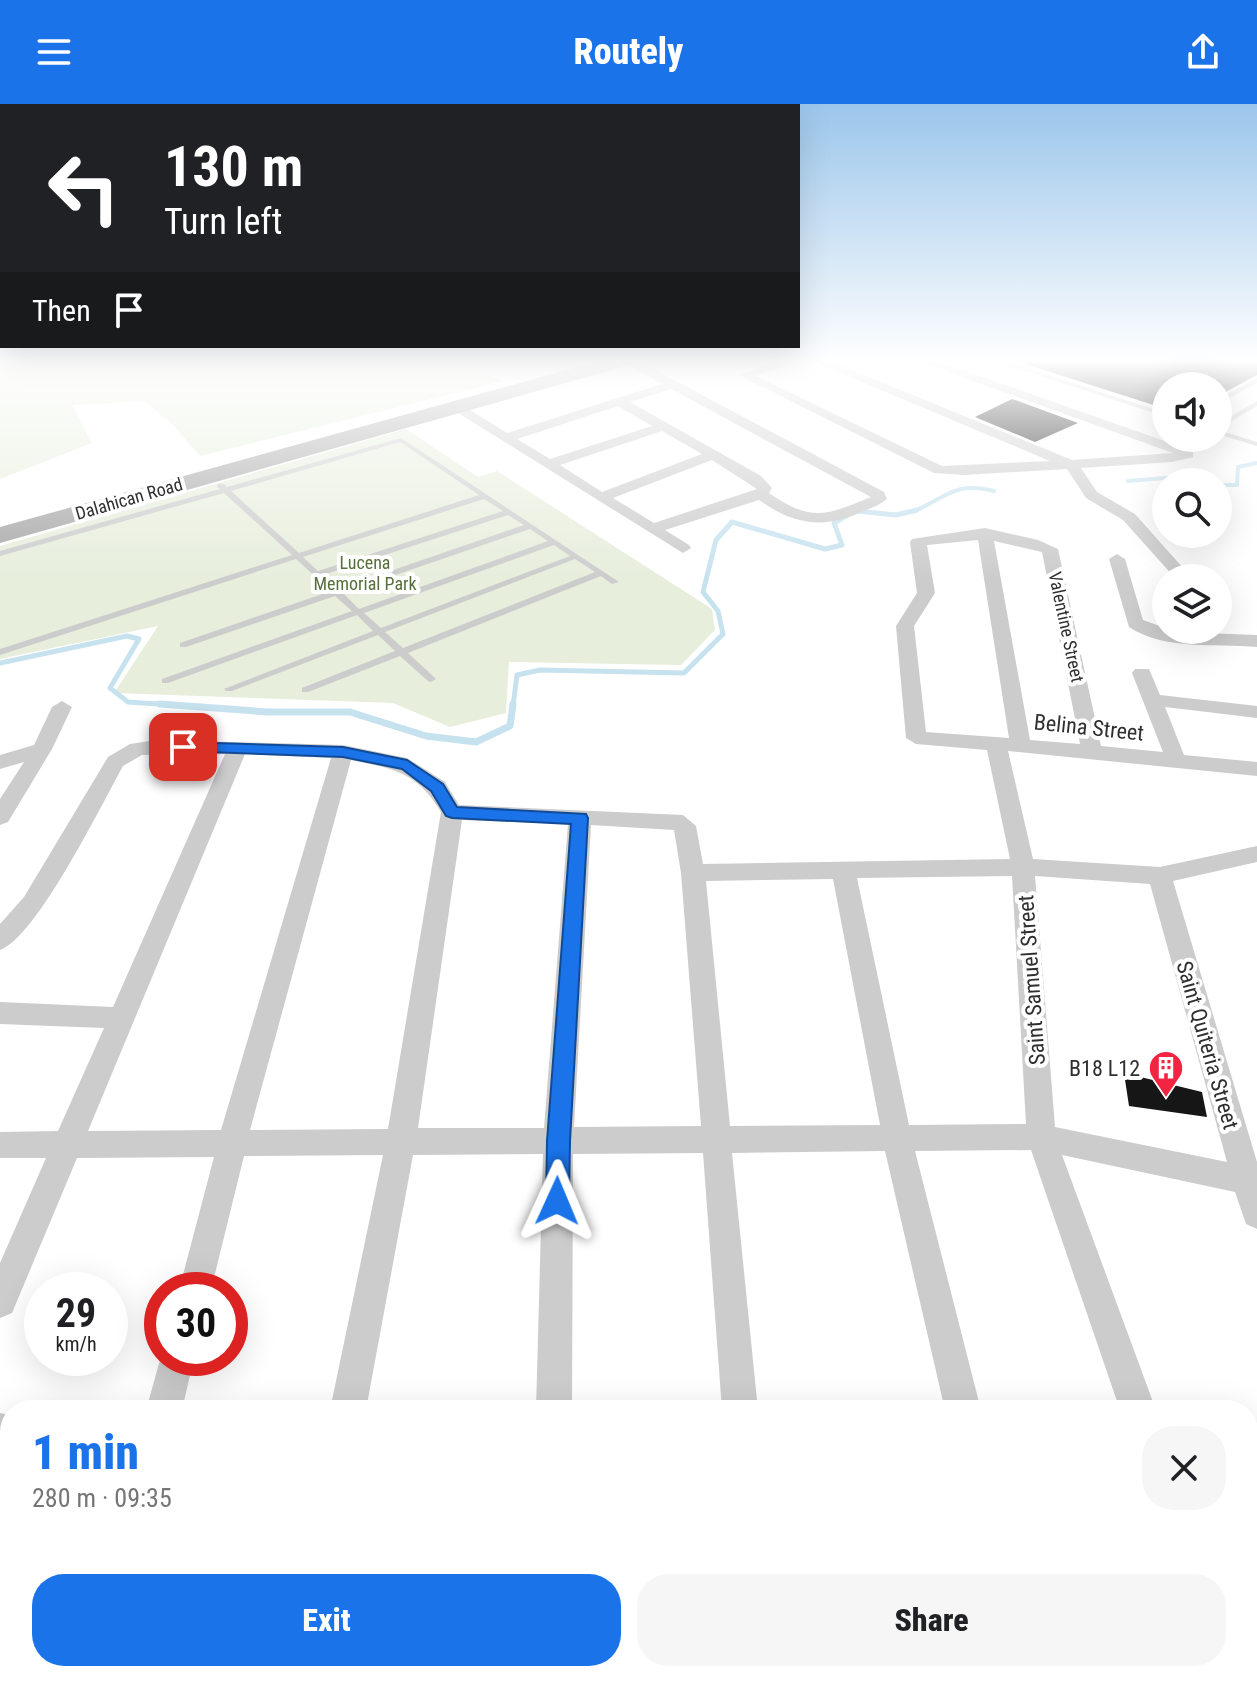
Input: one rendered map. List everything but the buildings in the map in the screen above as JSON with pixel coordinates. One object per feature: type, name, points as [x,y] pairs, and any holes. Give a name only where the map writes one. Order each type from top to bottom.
[{"type":"main road","name":"Dalahican Road","points":[[0,535],[217,483],[378,433]]},
{"type":"street","points":[[498,433],[683,548]]},
{"type":"street","points":[[507,438],[523,433]]},
{"type":"street","points":[[549,464],[645,433]]},
{"type":"street","points":[[653,529],[761,494],[765,488],[756,479],[672,433]]},
{"type":"street","points":[[761,494],[789,511],[812,519],[825,519],[879,499],[874,490],[765,433]]},
{"type":"street","points":[[863,433],[939,470],[1072,465],[1172,458],[1188,454],[1127,433]]},
{"type":"street","points":[[993,433],[1072,465],[1091,495],[1129,517],[1171,564]]},
{"type":"street","points":[[602,497],[712,455]]},
{"type":"street","points":[[985,533],[1020,744]]},
{"type":"street","name":"Belina Street","points":[[985,533],[951,534],[918,542],[926,593],[905,626],[916,738],[1020,744],[1257,769]]},
{"type":"street","name":"Valentine Street","points":[[985,533],[1012,537],[1050,549],[1092,752]]},
{"type":"street","points":[[1117,559],[1135,623],[1142,629],[1162,636],[1257,641]]},
{"type":"street","points":[[1232,634],[1236,639]]},
{"type":"street","points":[[1142,673],[1176,760]]},
{"type":"street","points":[[1152,700],[1257,712]]},
{"type":"street","points":[[2,811],[42,749],[62,707]]},
{"type":"street","points":[[693,873],[1023,867],[996,743]]},
{"type":"street","points":[[0,1301],[238,747]]},
{"type":"street","points":[[0,940],[33,903],[115,762],[137,749],[238,747],[343,752],[407,765],[437,787],[452,812],[401,1142],[350,1400]]},
{"type":"street","points":[[0,762],[42,749]]},
{"type":"street","points":[[200,1272],[232,1143],[343,752]]},
{"type":"street","points":[[452,812],[675,820],[685,826],[693,873],[739,1400]]},
{"type":"street","points":[[554,1400],[558,1141],[580,818]]},
{"type":"street","name":"Saint Samuel Street","points":[[1134,1400],[1041,1137],[1023,867],[1160,876],[1255,859]]},
{"type":"street","points":[[843,870],[897,1138],[961,1400]]},
{"type":"street","name":"Saint Quiteria Street","points":[[1160,876],[1252,1181],[1257,1214]]},
{"type":"street","points":[[0,1013],[123,1018]]},
{"type":"street","points":[[0,1145],[1041,1137],[1252,1181]]},
{"type":"street","points":[[166,1400],[172,1376]]},
{"type":"lane","points":[[1232,434],[1257,444]]},
{"type":"lane","points":[[0,554],[217,483],[401,440],[615,582]]},
{"type":"lane","points":[[217,483],[431,679]]},
{"type":"lane","points":[[0,652],[485,496]]},
{"type":"lane","points":[[317,574],[509,512]]},
{"type":"lane","points":[[183,645],[530,526]]},
{"type":"lane","points":[[165,681],[554,542]]},
{"type":"lane","points":[[229,689],[576,556]]},
{"type":"lane","points":[[305,690],[601,573]]},
{"type":"green space","points":[[0,433],[87,433],[92,443],[0,479]]},
{"type":"green space","points":[[180,433],[295,433],[200,456]]},
{"type":"green space","name":"Lucena Memorial Park","points":[[394,433],[411,433],[478,477],[497,471],[712,609],[715,630],[681,665],[509,662],[506,713],[450,727],[393,703],[114,693],[158,626],[0,659],[0,546]]},
{"type":"waterway","points":[[1232,485],[1237,485],[1238,467],[1257,463]]},
{"type":"waterway","points":[[1128,481],[1152,479]]},
{"type":"waterway","points":[[915,510],[959,490],[980,488],[994,491]]},
{"type":"waterway","points":[[866,512],[857,511],[896,515],[915,510]]},
{"type":"waterway","points":[[513,706],[517,675],[540,670],[684,673],[723,634],[718,611],[703,592],[716,540],[732,522],[825,549],[842,545],[834,523],[846,516]]},
{"type":"waterway","points":[[0,663],[127,636],[139,639],[110,688],[128,702],[178,705]]},
{"type":"waterway","points":[[160,704],[178,705]]},
{"type":"waterway","points":[[178,705],[268,712],[350,712],[426,736],[476,742],[510,726],[513,704]]},
{"type":"waterway","points":[[178,705],[188,706]]},
{"type":"place","name":"B18 L12","points":[[1166,1099]]},
{"type":"route","points":[[183,747],[343,752],[407,765],[437,787],[452,812],[580,818],[558,1141],[557,1201]]}]
